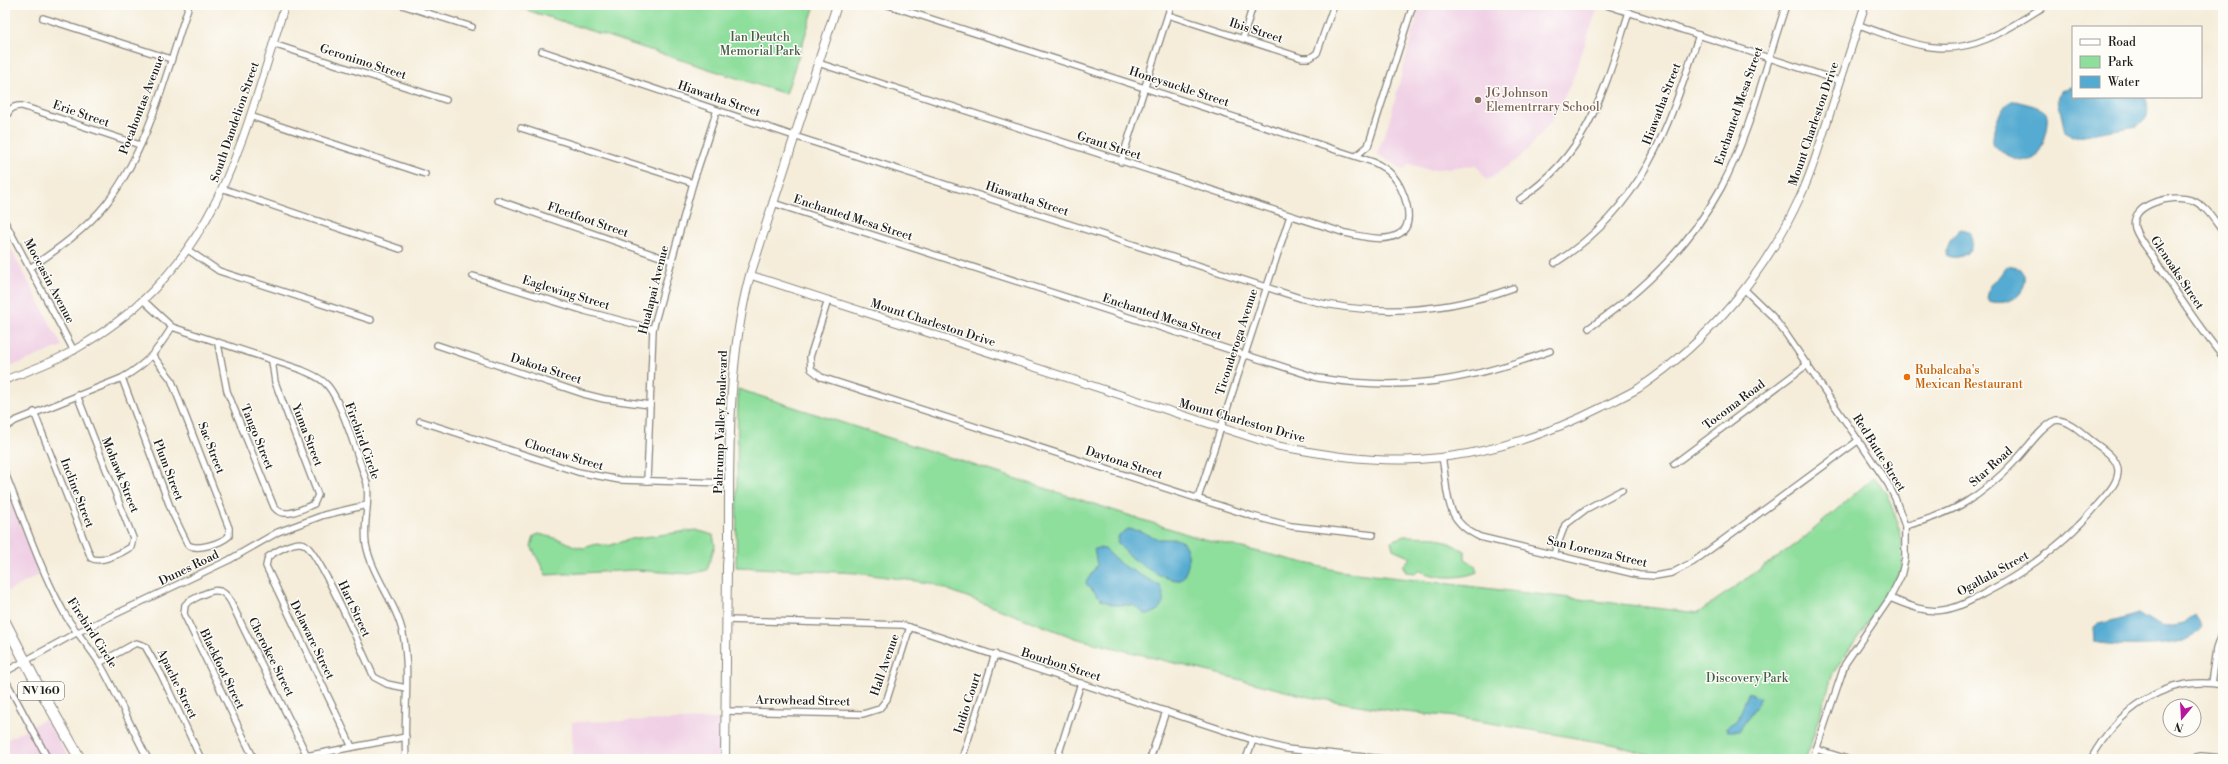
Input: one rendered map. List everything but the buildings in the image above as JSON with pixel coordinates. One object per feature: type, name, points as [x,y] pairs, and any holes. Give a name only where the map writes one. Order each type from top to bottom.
[{"type":"highway","name":"NV 160","points":[[5,622],[25,662],[80,759]]},
{"type":"main road","name":"Pahrump Valley Boulevard","points":[[725,759],[734,355],[742,304],[750,275],[837,5]]},
{"type":"street","name":"Pocahontas Avenue","points":[[30,268],[82,230],[106,205],[127,172],[140,145],[189,5]]},
{"type":"street","name":"South Dandelion Street","points":[[5,380],[74,350],[112,327],[144,301],[188,250],[203,229],[224,188],[250,116],[285,5]]},
{"type":"street","points":[[402,5],[472,27]]},
{"type":"street","name":"Honeysuckle Street","points":[[888,5],[1356,156],[1383,167],[1398,183],[1404,193],[1408,218],[1403,232],[1395,236]]},
{"type":"street","points":[[1121,162],[1171,5]]},
{"type":"street","points":[[1242,38],[1253,5]]},
{"type":"street","name":"Ibis Street","points":[[1168,15],[1302,58],[1315,55],[1321,47],[1334,5]]},
{"type":"street","points":[[1356,156],[1368,146],[1413,5]]},
{"type":"street","points":[[1606,5],[1840,81]]},
{"type":"street","name":"Enchanted Mesa Street","points":[[1589,328],[1623,305],[1650,281],[1676,254],[1707,212],[1734,161],[1786,5]]},
{"type":"street","name":"Mount Charleston Drive","points":[[750,275],[1278,446],[1326,455],[1367,459],[1442,457],[1504,446],[1552,430],[1576,420],[1638,388],[1708,330],[1744,289],[1772,248],[1801,196],[1812,167],[1865,5]]},
{"type":"street","points":[[1858,25],[1931,48],[1962,47],[1999,35],[2046,5]]},
{"type":"street","points":[[1520,199],[1552,173],[1572,150],[1588,126],[1609,75],[1629,12]]},
{"type":"street","points":[[43,18],[171,60]]},
{"type":"street","name":"Hiawatha Street","points":[[1555,263],[1577,248],[1609,219],[1640,179],[1666,132],[1699,35]]},
{"type":"street","name":"Geronimo Street","points":[[273,44],[446,100]]},
{"type":"street","name":"Hiawatha Street","points":[[542,51],[794,136],[1266,287],[1333,306],[1392,311],[1439,308],[1513,288]]},
{"type":"street","name":"Grant Street","points":[[818,63],[1290,216],[1367,237],[1395,236]]},
{"type":"street","name":"Erie Street","points":[[5,120],[10,109],[14,106],[22,106],[140,145]]},
{"type":"street","name":"Hualapai Avenue","points":[[647,481],[653,329],[693,183],[717,110]]},
{"type":"street","points":[[250,116],[425,174]]},
{"type":"street","points":[[521,128],[693,183]]},
{"type":"street","points":[[224,188],[400,249]]},
{"type":"street","name":"Glenoaks Street","points":[[2223,232],[2201,204],[2181,198],[2166,199],[2149,204],[2141,210],[2136,218],[2135,229],[2139,236],[2223,357]]},
{"type":"street","name":"Fleetfoot Street","points":[[496,200],[672,261]]},
{"type":"street","name":"Enchanted Mesa Street","points":[[773,203],[1318,378],[1380,384],[1408,384],[1442,381],[1492,371],[1550,351]]},
{"type":"street","name":"Ticonderoga Avenue","points":[[1198,498],[1290,216]]},
{"type":"street","name":"Moccasin Avenue","points":[[5,222],[74,350]]},
{"type":"street","points":[[188,250],[220,271],[371,320]]},
{"type":"street","name":"Eaglewing Street","points":[[474,276],[585,312],[653,329]]},
{"type":"street","name":"Red Butte Street","points":[[1744,289],[1772,316],[1808,364],[1896,498],[1905,526],[1905,559],[1898,583],[1890,598],[1845,664],[1812,759]]},
{"type":"street","name":"Daytona Street","points":[[828,300],[810,357],[811,369],[821,377],[1278,523],[1373,535]]},
{"type":"street","name":"Firebird Circle","points":[[144,301],[172,327],[314,376],[327,384],[339,406],[367,483],[365,531],[366,545],[401,627],[406,658],[406,759]]},
{"type":"street","points":[[5,428],[15,421],[34,412],[122,378],[145,364],[172,327]]},
{"type":"street","name":"Tango Street","points":[[218,344],[227,391],[274,507],[281,513],[287,514],[302,508]]},
{"type":"street","name":"Dakota Street","points":[[437,345],[584,394],[604,399],[650,405]]},
{"type":"street","name":"Sac Street","points":[[152,356],[171,379],[229,528],[228,536],[225,539],[211,544]]},
{"type":"street","name":"Yuma Street","points":[[272,361],[275,382],[318,495],[314,504],[302,508]]},
{"type":"street","name":"Tocoma Road","points":[[1674,464],[1808,364]]},
{"type":"street","name":"Plum Street","points":[[122,378],[172,512],[188,545],[197,548],[211,544]]},
{"type":"street","name":"Mohawk Street","points":[[77,395],[133,538],[131,547],[115,554]]},
{"type":"street","name":"Incline Street","points":[[34,412],[89,554],[94,560],[99,560],[115,554]]},
{"type":"street","name":"Star Road","points":[[1905,526],[1939,516],[1972,499],[1990,486],[2051,423],[2061,420],[2067,422],[2110,456],[2116,463],[2117,475]]},
{"type":"street","name":"Choctaw Street","points":[[420,421],[578,472],[604,478],[647,481],[730,483]]},
{"type":"street","name":"San Lorenza Street","points":[[1442,457],[1449,502],[1454,517],[1463,528],[1480,537],[1639,575],[1655,576],[1672,573],[1693,562],[1859,440]]},
{"type":"street","name":"Firebird Circle","points":[[5,473],[49,583],[76,633],[99,663],[148,759]]},
{"type":"street","name":"Ogallala Street","points":[[1890,598],[1922,609],[1945,610],[1968,602],[2018,576],[2050,552],[2074,530],[2107,493],[2117,475]]},
{"type":"street","points":[[1554,554],[1565,525],[1586,509],[1622,490]]},
{"type":"street","name":"Dunes Road","points":[[5,672],[76,633],[229,560],[278,532],[324,515],[367,505]]},
{"type":"street","name":"Hart Street","points":[[283,549],[297,543],[303,543],[309,547],[323,570],[374,677],[387,684],[406,688]]},
{"type":"street","name":"Delaware Street","points":[[283,549],[268,557],[266,566],[352,747]]},
{"type":"street","name":"Cherokee Street","points":[[201,595],[216,590],[222,590],[227,594],[307,756]]},
{"type":"street","name":"Blackfoot Street","points":[[201,595],[185,605],[184,614],[254,759]]},
{"type":"street","name":"Bourbon Street","points":[[727,620],[891,624],[910,627],[1253,740],[1286,749],[1341,757],[1384,759]]},
{"type":"street","name":"Hall Avenue","points":[[879,709],[887,699],[910,627]]},
{"type":"street","points":[[2211,683],[2216,649],[2223,629]]},
{"type":"street","name":"Apache Street","points":[[99,663],[136,643],[145,646],[161,674],[201,759]]},
{"type":"street","name":"Indio Court","points":[[962,759],[995,654]]},
{"type":"street","points":[[5,679],[48,759]]},
{"type":"street","points":[[1057,759],[1081,683]]},
{"type":"street","points":[[2090,759],[2110,728],[2145,698],[2156,692],[2176,687],[2211,683],[2223,685]]},
{"type":"street","name":"Arrowhead Street","points":[[725,710],[863,714],[879,709]]},
{"type":"street","points":[[1150,759],[1166,711]]},
{"type":"street","points":[[290,759],[406,737]]},
{"type":"street","points":[[1246,759],[1253,740]]},
{"type":"street","points":[[1816,749],[1847,759]]},
{"type":"street","points":[[2188,759],[2201,756],[2223,758]]},
{"type":"street","points":[[1986,759],[2012,759]]},
{"type":"shaded area","name":"JG Johnson Elementrrary School","points":[[1420,5],[1591,5],[1598,7],[1571,84],[1551,122],[1521,157],[1487,180],[1476,165],[1429,170],[1409,164],[1404,170],[1377,154],[1389,122]]},
{"type":"shaded area","points":[[5,238],[62,346],[5,369]]},
{"type":"shaded area","points":[[5,483],[39,575],[8,591],[5,585]]},
{"type":"shaded area","points":[[45,719],[70,759],[5,759],[5,741]]},
{"type":"shaded area","points":[[721,719],[719,759],[572,759],[572,722]]},
{"type":"green space","name":"Ian Deutch Memorial Park","points":[[511,5],[815,5],[786,94]]},
{"type":"green space","name":"Discovery Park","points":[[738,389],[1196,537],[1339,571],[1698,613],[1804,538],[1874,477],[1886,492],[1899,526],[1903,568],[1882,603],[1833,673],[1806,759],[1663,759],[1616,745],[1456,717],[1395,711],[1309,697],[1075,638],[930,583],[857,573],[736,567]]},
{"type":"green space","points":[[696,530],[713,535],[715,545],[707,570],[690,574],[635,570],[546,575],[531,546],[534,536],[539,534],[562,540],[574,546],[583,548],[597,544],[608,546],[630,539]]},
{"type":"green space","points":[[1404,536],[1437,537],[1465,551],[1465,559],[1475,565],[1477,572],[1464,576],[1448,577],[1432,575],[1419,570],[1415,573],[1406,572],[1403,566],[1411,557],[1393,549],[1391,541]]},
{"type":"water","points":[[2072,86],[2072,98],[2146,98],[2148,114],[2145,120],[2137,126],[2072,137],[2065,132],[2058,100],[2061,91]]},
{"type":"water","points":[[2016,101],[2041,109],[2047,114],[2048,124],[2045,138],[2039,152],[2033,159],[2017,159],[1993,145],[1995,125],[2001,112],[2005,106]]},
{"type":"water","points":[[1961,229],[1968,232],[1972,236],[1973,241],[1971,247],[1963,256],[1948,256],[1947,249],[1950,241]]},
{"type":"water","points":[[2007,266],[2021,269],[2025,275],[2025,282],[2020,294],[2010,301],[1989,301],[1987,298],[1990,285],[1997,279]]},
{"type":"water","points":[[1128,529],[1140,531],[1158,539],[1176,539],[1183,542],[1186,547],[1188,566],[1181,580],[1173,580],[1155,573],[1128,554],[1117,541],[1119,535]]},
{"type":"water","points":[[1094,549],[1105,549],[1122,565],[1159,585],[1163,592],[1163,603],[1159,610],[1151,614],[1145,614],[1133,605],[1114,605],[1102,600],[1087,585],[1086,582],[1097,565]]},
{"type":"water","points":[[2139,613],[2162,627],[2184,623],[2195,614],[2202,627],[2193,636],[2173,643],[2117,645],[2095,642],[2094,628],[2099,624]]},
{"type":"water","points":[[1748,693],[1761,698],[1739,731],[1727,731],[1726,728],[1738,720]]},
{"type":"place","name":"JG Johnson Elementrrary School","points":[[1478,100]]},
{"type":"place","name":"Rubalcaba's Mexican Restaurant","points":[[1907,377]]}]
